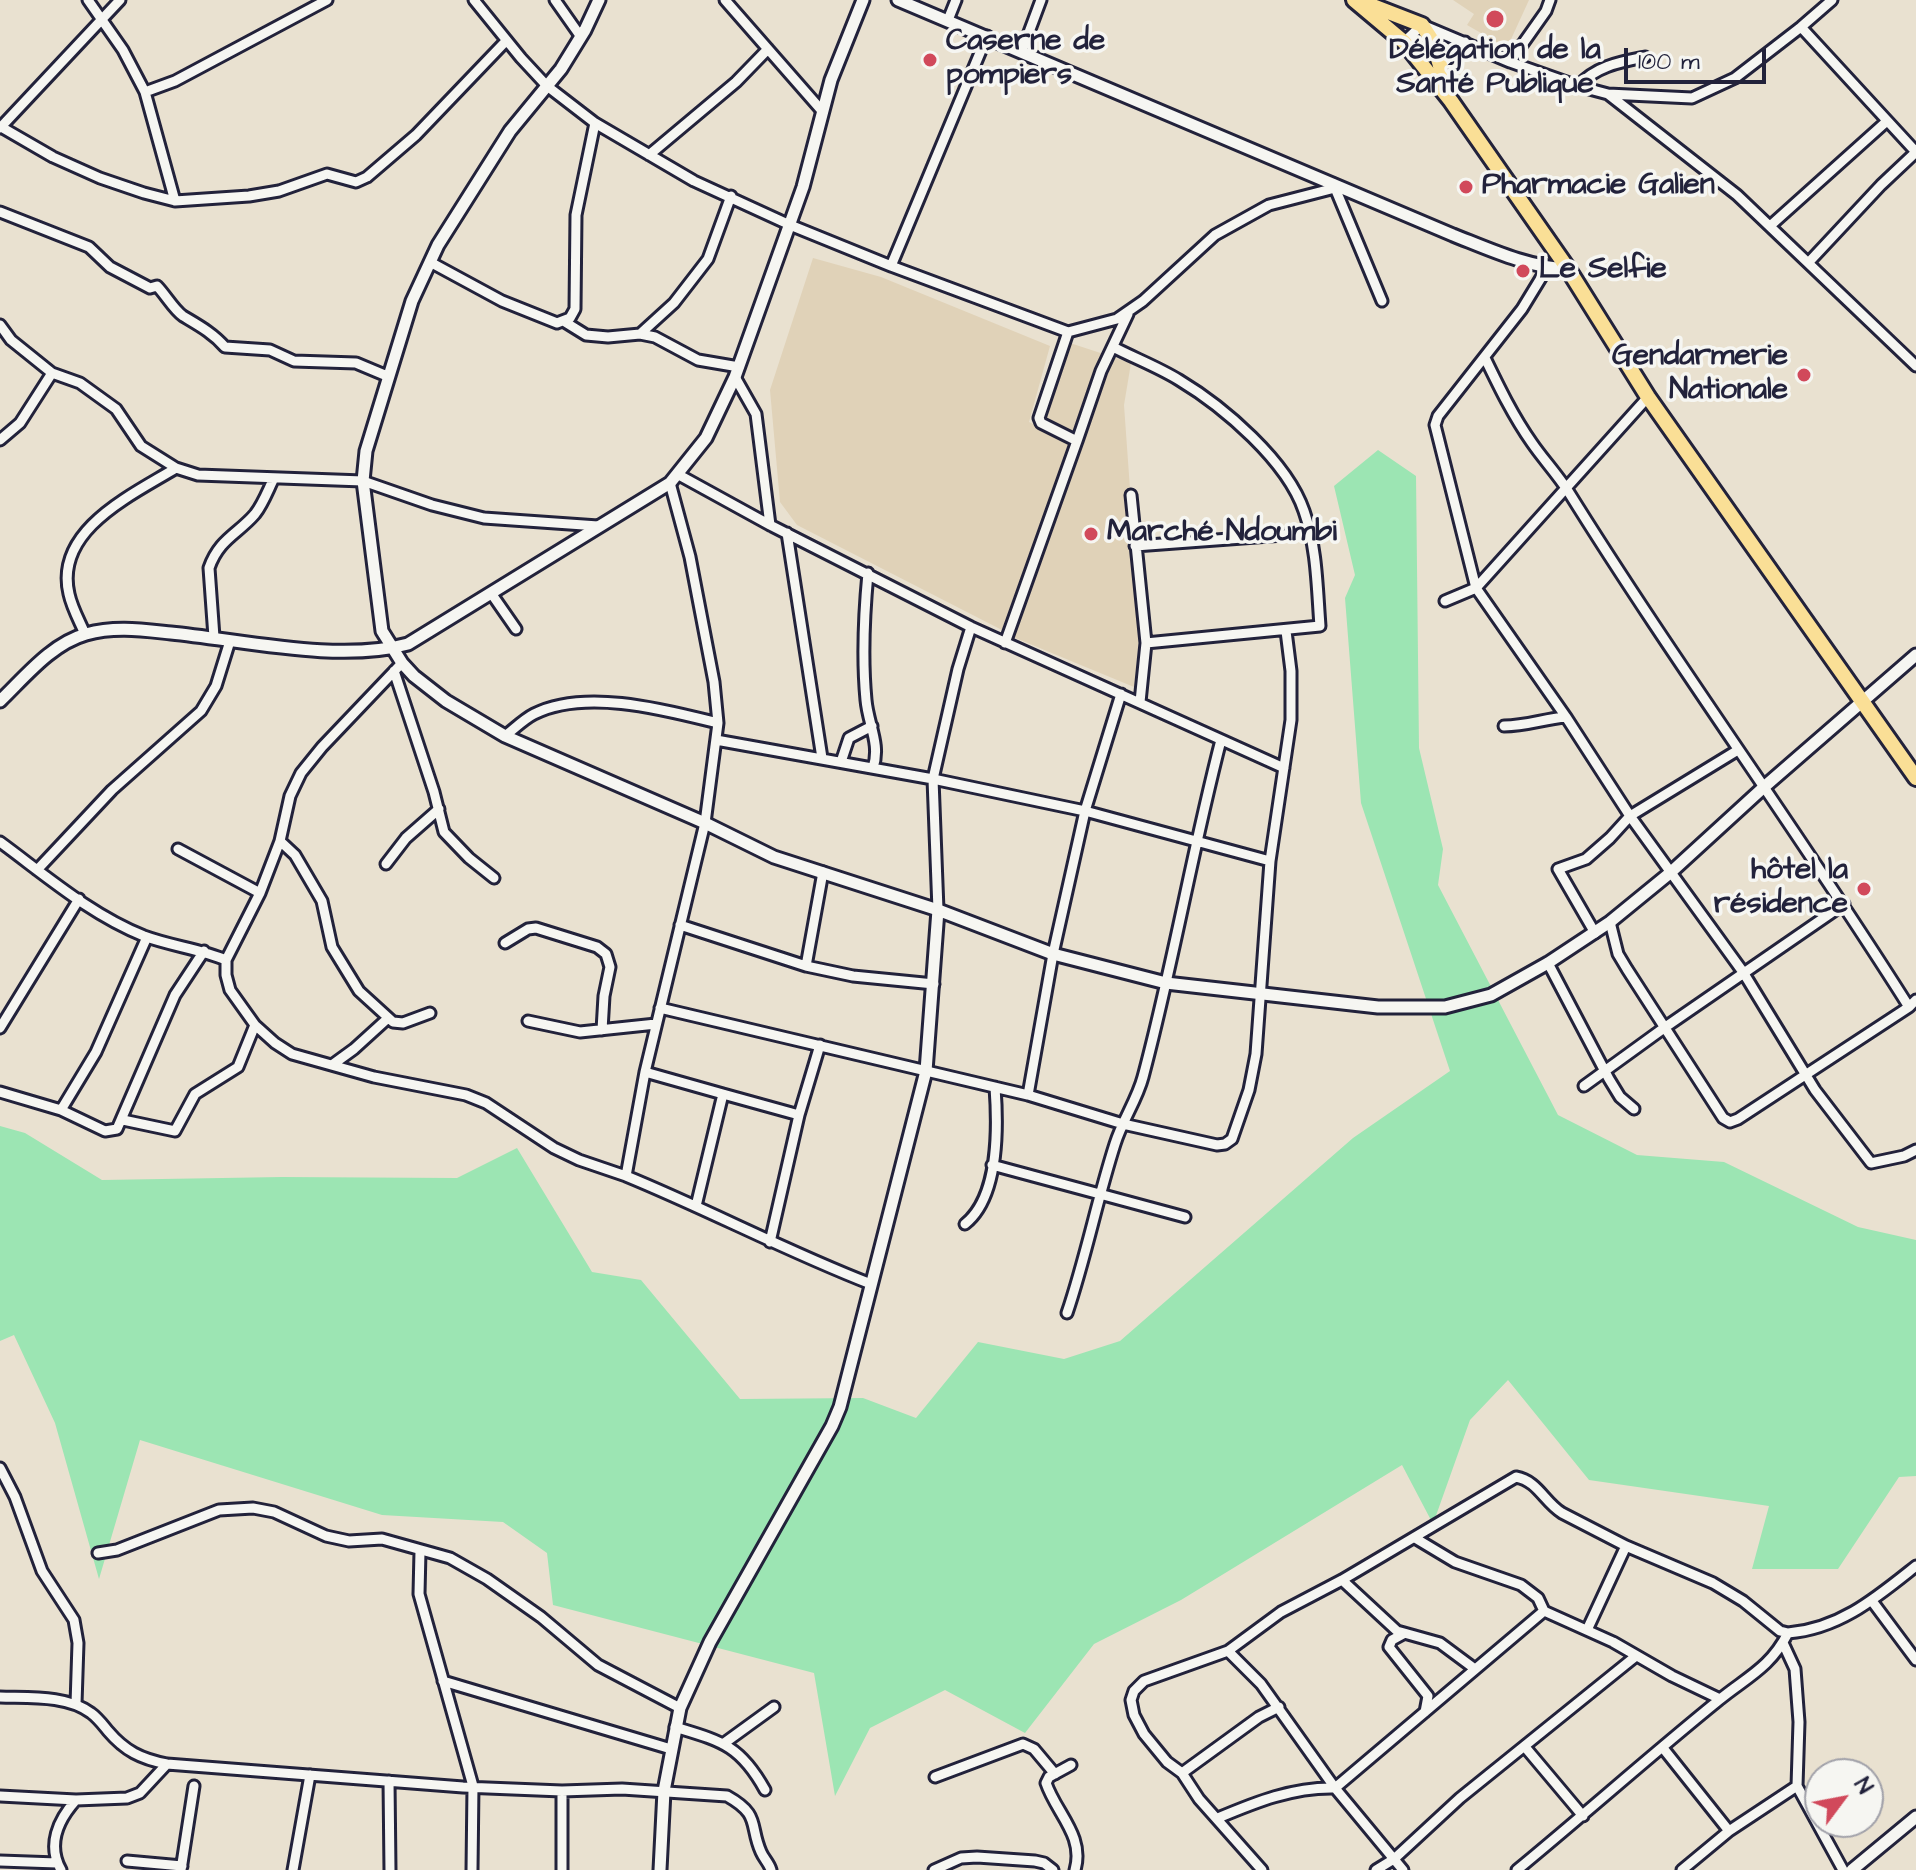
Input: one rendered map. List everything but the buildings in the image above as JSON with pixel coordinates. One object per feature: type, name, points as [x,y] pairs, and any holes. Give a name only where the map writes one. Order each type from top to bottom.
[{"type":"highway","points":[[1355,0],[1422,25],[1433,42],[1435,68]]},
{"type":"highway","points":[[1355,0],[1443,78],[1451,101],[1568,269],[1648,397],[1916,778]]},
{"type":"street","points":[[88,0],[102,18],[145,92],[175,201]]},
{"type":"street","points":[[120,0],[0,128],[100,178],[175,201],[279,191],[327,174],[356,182],[362,180],[416,135],[506,41]]},
{"type":"street","points":[[145,92],[175,81],[327,0]]},
{"type":"street","points":[[474,0],[547,86],[595,123],[694,181],[891,266],[1068,332],[1117,319],[1143,301],[1215,235],[1269,205],[1334,186]]},
{"type":"street","points":[[555,0],[581,37]]},
{"type":"street","points":[[494,878],[446,837],[398,667],[382,631],[363,481],[366,451],[412,301],[430,262],[510,131],[547,86],[581,37],[599,0]]},
{"type":"street","points":[[725,0],[823,112]]},
{"type":"street","points":[[0,701],[48,655],[85,634],[126,628],[286,647],[358,651],[392,649],[408,644],[675,479],[706,438],[737,372],[803,187],[831,80],[863,0]]},
{"type":"street","points":[[898,0],[1334,186],[1517,260],[1547,268],[1568,269]]},
{"type":"street","points":[[948,20],[956,0]]},
{"type":"street","points":[[1022,51],[1041,0]]},
{"type":"street","points":[[1510,62],[1546,11],[1550,0]]},
{"type":"street","points":[[1404,42],[1422,25],[1510,62],[1578,86],[1608,94],[1692,98],[1735,78],[1832,0]]},
{"type":"street","points":[[1801,27],[1916,152],[1809,262]]},
{"type":"street","points":[[891,266],[987,36]]},
{"type":"street","points":[[1435,68],[1465,42]]},
{"type":"street","points":[[649,155],[736,82],[768,49]]},
{"type":"street","points":[[1578,86],[1589,74],[1645,57]]},
{"type":"street","points":[[1608,94],[1737,195],[1916,366]]},
{"type":"street","points":[[1770,226],[1887,121]]},
{"type":"street","points":[[430,262],[502,301],[557,323],[570,318],[575,309],[576,215],[595,123]]},
{"type":"street","points":[[1334,186],[1382,301]]},
{"type":"street","points":[[640,334],[674,303],[708,259],[731,196]]},
{"type":"street","points":[[0,212],[89,247],[125,276],[150,288],[157,286],[182,316],[191,318],[215,335],[225,347],[270,350],[294,361],[356,363],[387,376]]},
{"type":"street","points":[[1547,268],[1522,309],[1438,416],[1435,425],[1476,588],[1630,816],[1743,972],[1826,1105],[1871,1163],[1904,1156],[1916,1150]]},
{"type":"street","points":[[1005,643],[1101,371],[1130,310]]},
{"type":"street","points":[[565,322],[586,335],[608,337],[640,334],[655,337],[698,360],[737,372],[756,414],[770,525]]},
{"type":"street","points":[[0,325],[11,340],[52,373],[80,383],[116,409],[141,446],[176,468],[198,475],[363,481],[432,505],[484,518],[601,527]]},
{"type":"street","points":[[1068,332],[1039,418],[1041,423],[1077,441]]},
{"type":"street","points":[[0,338],[11,340]]},
{"type":"street","points":[[1113,347],[1180,380],[1251,437],[1291,480],[1304,510],[1317,571],[1320,626],[1146,643]]},
{"type":"street","points":[[1485,358],[1531,442],[1566,487],[1633,594],[1912,1003],[1730,1122],[1723,1118],[1618,954],[1610,922]]},
{"type":"street","points":[[0,440],[20,423],[52,373]]},
{"type":"street","points":[[1445,601],[1476,588],[1648,397]]},
{"type":"street","points":[[85,634],[69,595],[66,572],[80,538],[103,514],[176,468]]},
{"type":"street","points":[[214,637],[209,568],[212,557],[221,543],[256,513],[274,478]]},
{"type":"street","points":[[675,479],[971,627],[1284,768]]},
{"type":"street","points":[[626,1176],[645,1072],[705,823],[718,723],[714,682],[675,479]]},
{"type":"street","points":[[1131,495],[1146,643],[1140,702]]},
{"type":"street","points":[[787,533],[822,758]]},
{"type":"street","points":[[1135,546],[1310,533]]},
{"type":"street","points":[[868,573],[865,674],[866,704],[877,750],[873,768]]},
{"type":"street","points":[[491,593],[516,629]]},
{"type":"street","points":[[660,1870],[664,1791],[680,1708],[710,1642],[840,1407],[926,1071],[938,910],[933,779],[971,627]]},
{"type":"street","points":[[660,1008],[1028,1095],[1123,1124],[1217,1145],[1225,1144],[1232,1139],[1249,1090],[1256,1054],[1270,861],[1291,720],[1291,671],[1286,631]]},
{"type":"street","points":[[37,870],[112,790],[201,711],[216,686],[230,641]]},
{"type":"street","points":[[398,667],[446,701],[505,736],[705,823],[774,857],[938,910],[1053,954],[1166,983],[1378,1007],[1445,1007],[1491,995],[1548,963],[1610,922],[1670,873],[1916,655]]},
{"type":"street","points":[[398,667],[322,747],[301,773],[290,796],[280,841],[260,893],[226,960],[230,990],[255,1025],[292,1054],[486,1103],[554,1148],[579,1160],[626,1176],[871,1284]]},
{"type":"street","points":[[1028,1095],[1053,954],[1085,811],[1121,694]]},
{"type":"street","points":[[505,736],[534,714],[569,703],[639,706],[718,723]]},
{"type":"street","points":[[1504,726],[1526,726],[1545,719],[1566,717]]},
{"type":"street","points":[[841,762],[849,738],[872,726]]},
{"type":"street","points":[[716,740],[933,779],[1085,811],[1270,861]]},
{"type":"street","points":[[1067,1313],[1082,1270],[1116,1141],[1142,1081],[1195,841],[1221,740]]},
{"type":"street","points":[[1595,933],[1558,869],[1595,853],[1630,816],[1738,750]]},
{"type":"street","points":[[386,864],[406,838],[439,809]]},
{"type":"street","points":[[280,841],[295,855],[322,901],[332,947],[350,978],[387,1019],[403,1023],[430,1013]]},
{"type":"street","points":[[0,842],[118,924],[147,937],[204,951],[226,960]]},
{"type":"street","points":[[178,849],[260,893]]},
{"type":"street","points":[[806,966],[823,872]]},
{"type":"street","points":[[0,1028],[79,899]]},
{"type":"street","points":[[1584,1086],[1844,904]]},
{"type":"street","points":[[680,925],[806,966],[853,976],[934,984]]},
{"type":"street","points":[[505,943],[528,929],[536,928],[597,947],[606,954],[610,967],[602,1030]]},
{"type":"street","points":[[61,1110],[96,1052],[147,937]]},
{"type":"street","points":[[0,1092],[61,1110],[105,1131],[117,1129],[169,1007],[204,951]]},
{"type":"street","points":[[1548,963],[1620,1097],[1634,1109]]},
{"type":"street","points":[[332,1065],[387,1019]]},
{"type":"street","points":[[528,1021],[580,1032],[656,1024]]},
{"type":"street","points":[[123,1120],[175,1131],[195,1094],[238,1067],[255,1025]]},
{"type":"street","points":[[770,1242],[799,1115],[820,1045]]},
{"type":"street","points":[[645,1072],[799,1115]]},
{"type":"street","points":[[965,1224],[983,1205],[992,1165],[997,1121],[995,1087]]},
{"type":"street","points":[[696,1206],[723,1094]]},
{"type":"street","points":[[992,1165],[1185,1217]]},
{"type":"street","points":[[0,1468],[15,1497],[42,1571],[74,1620],[78,1643],[76,1704]]},
{"type":"street","points":[[1262,1870],[1199,1799],[1182,1773],[1167,1762],[1144,1734],[1134,1715],[1131,1700],[1134,1691],[1144,1681],[1228,1651],[1281,1612],[1415,1538],[1505,1481],[1516,1477],[1525,1479],[1562,1513],[1626,1546],[1713,1583],[1743,1601],[1780,1631],[1788,1633],[1824,1626],[1856,1612],[1916,1566]]},
{"type":"street","points":[[98,1553],[117,1550],[219,1510],[235,1508],[274,1512],[349,1541],[382,1539],[450,1558],[487,1579],[553,1626],[598,1665],[680,1708]]},
{"type":"street","points":[[1415,1538],[1455,1562],[1521,1585],[1538,1598],[1544,1611],[1720,1699]]},
{"type":"street","points":[[1587,1630],[1626,1546]]},
{"type":"street","points":[[420,1551],[419,1594],[473,1786],[472,1870]]},
{"type":"street","points":[[1342,1580],[1403,1634],[1440,1643],[1475,1669]]},
{"type":"street","points":[[1872,1601],[1916,1660]]},
{"type":"street","points":[[1218,1818],[1282,1793],[1318,1787],[1335,1788],[1544,1611]]},
{"type":"street","points":[[1517,1870],[1720,1699],[1762,1670],[1788,1633]]},
{"type":"street","points":[[1403,1634],[1392,1640],[1389,1647],[1428,1696],[1425,1712]]},
{"type":"street","points":[[1783,1643],[1795,1669],[1799,1722],[1797,1786],[1843,1870]]},
{"type":"street","points":[[1228,1651],[1261,1684],[1335,1788],[1403,1870]]},
{"type":"street","points":[[1376,1870],[1394,1859],[1460,1798],[1636,1656]]},
{"type":"street","points":[[443,1681],[671,1749]]},
{"type":"street","points":[[0,1697],[34,1697],[76,1704],[99,1719],[126,1750],[167,1764],[473,1786],[562,1791],[622,1789],[727,1796],[752,1817],[762,1853],[771,1870]]},
{"type":"street","points":[[723,1744],[774,1707]]},
{"type":"street","points":[[1182,1773],[1259,1717],[1279,1707]]},
{"type":"street","points":[[675,1727],[723,1744],[751,1765],[765,1790]]},
{"type":"street","points":[[935,1777],[1023,1744],[1034,1749],[1055,1774]]},
{"type":"street","points":[[1525,1747],[1583,1816]]},
{"type":"street","points":[[1663,1748],[1729,1831]]},
{"type":"street","points":[[0,1796],[76,1800],[135,1796],[167,1764]]},
{"type":"street","points":[[1071,1765],[1047,1779],[1047,1787],[1073,1834],[1079,1858],[1075,1870]]},
{"type":"street","points":[[293,1870],[310,1775]]},
{"type":"street","points":[[389,1781],[390,1870]]},
{"type":"street","points":[[127,1861],[181,1868],[194,1786]]},
{"type":"street","points":[[1682,1870],[1729,1831],[1797,1786]]},
{"type":"street","points":[[562,1791],[562,1870]]},
{"type":"street","points":[[47,1800],[61,1817]]},
{"type":"street","points":[[0,1861],[59,1866],[54,1852],[61,1817],[76,1800]]},
{"type":"street","points":[[1852,1870],[1916,1817]]},
{"type":"street","points":[[934,1870],[961,1858],[977,1857],[1035,1861],[1053,1870]]},
{"type":"shaded area","name":"Délégation de la Santé Publique","points":[[1453,0],[1529,0],[1507,48],[1467,25],[1474,14]]},
{"type":"shaded area","points":[[813,258],[881,277],[1050,346],[1029,422],[1070,441],[1002,630],[797,525],[780,502],[770,390]]},
{"type":"shaded area","name":"Marché Ndoumbi","points":[[1070,343],[1131,363],[1124,405],[1140,629],[1134,687],[1013,637],[1083,440],[1045,422]]},
{"type":"green space","points":[[1378,450],[1416,476],[1419,748],[1443,849],[1438,885],[1558,1115],[1637,1155],[1724,1162],[1858,1227],[1916,1240],[1916,1476],[1899,1477],[1838,1569],[1752,1569],[1769,1506],[1589,1480],[1508,1380],[1470,1420],[1433,1524],[1402,1465],[1181,1600],[1094,1644],[1025,1733],[945,1690],[870,1728],[835,1796],[814,1673],[553,1605],[547,1553],[503,1522],[382,1515],[140,1440],[99,1579],[55,1423],[14,1335],[0,1341],[0,1126],[25,1133],[102,1180],[457,1178],[517,1148],[592,1272],[641,1280],[740,1399],[863,1398],[916,1418],[978,1342],[1064,1359],[1120,1341],[1353,1138],[1450,1071],[1361,803],[1345,598],[1355,575],[1334,486]]},
{"type":"place","name":"Délégation de la Santé Publique","points":[[1495,19]]},
{"type":"place","name":"Caserne de pompiers","points":[[930,60]]},
{"type":"place","name":"Pharmacie Galien","points":[[1466,187]]},
{"type":"place","name":"Le Selfie","points":[[1523,271]]},
{"type":"place","name":"Gendarmerie Nationale","points":[[1804,375]]},
{"type":"place","name":"Marché Ndoumbi","points":[[1091,534]]},
{"type":"place","name":"hôtel la résidence","points":[[1864,889]]}]
